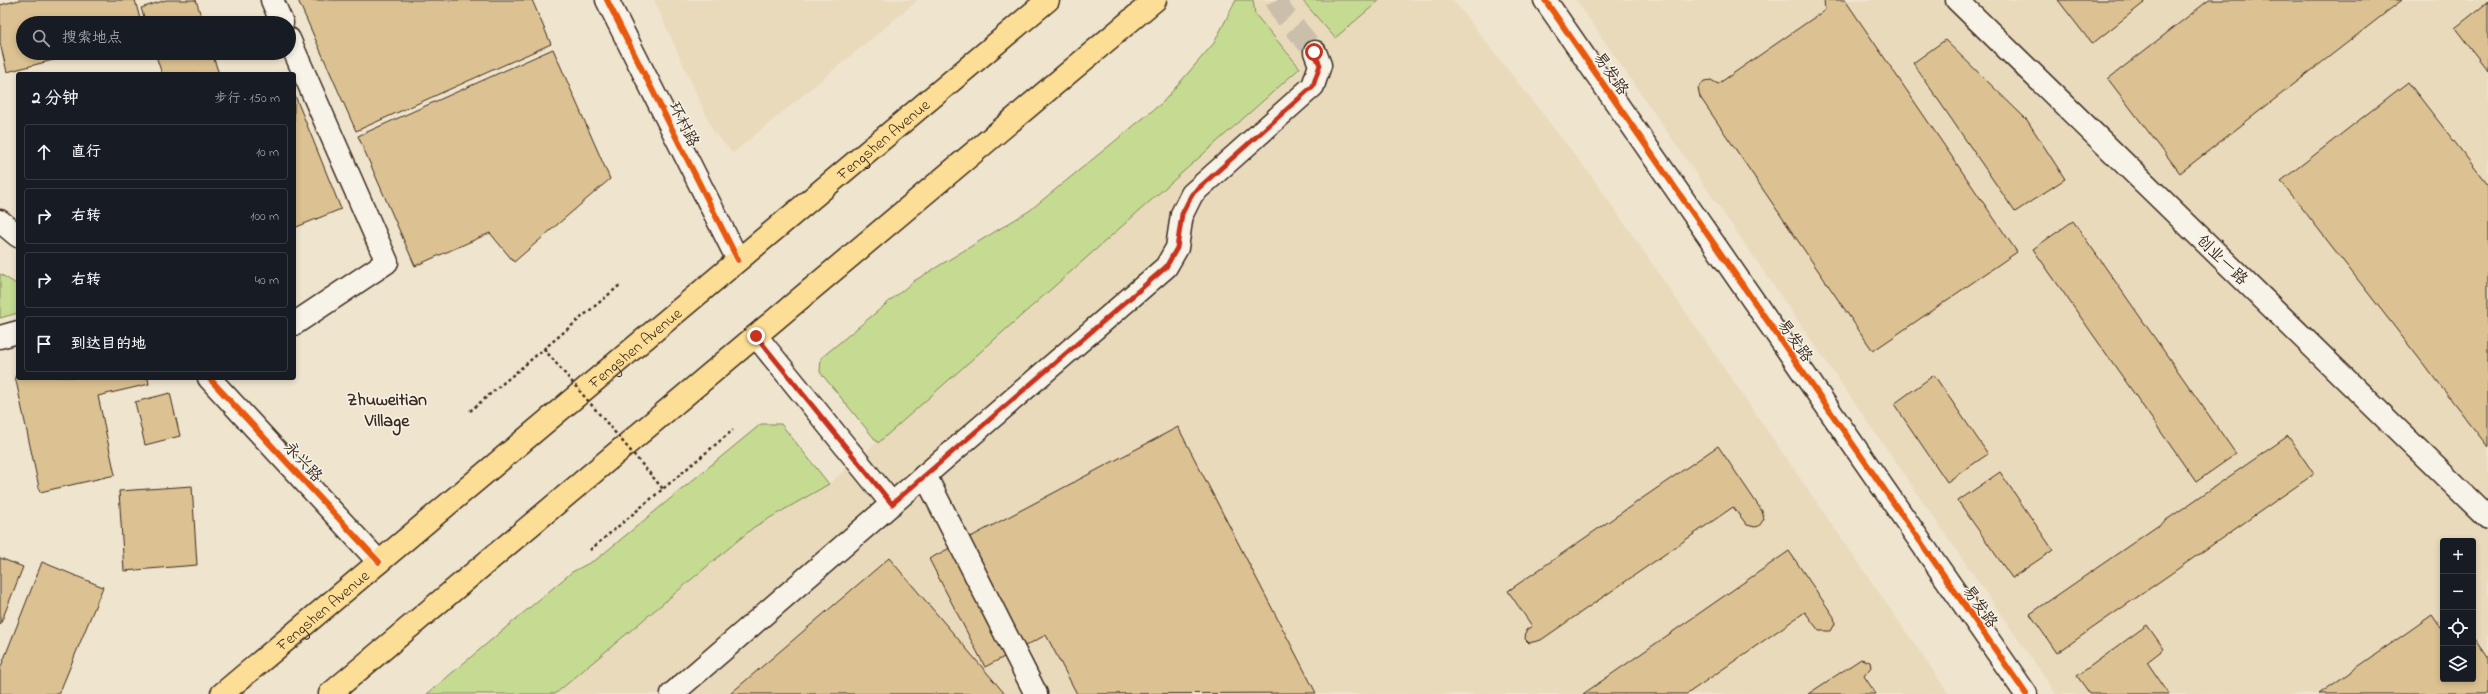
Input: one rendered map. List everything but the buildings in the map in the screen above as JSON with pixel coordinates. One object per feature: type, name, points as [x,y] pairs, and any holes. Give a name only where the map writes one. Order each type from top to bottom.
[{"type":"highway","name":"Fengshen Avenue","points":[[222,694],[1048,0]]},
{"type":"highway","points":[[330,694],[1156,0]]},
{"type":"street","points":[[272,0],[279,16]]},
{"type":"street","name":"环村路","points":[[607,0],[738,260]]},
{"type":"street","name":"易发路","points":[[1545,0],[2026,694]]},
{"type":"street","name":"创业一路","points":[[1957,0],[2488,516]]},
{"type":"street","points":[[672,694],[1166,267],[1177,248],[1182,214],[1192,194],[1313,86],[1320,65],[1314,52]]},
{"type":"street","points":[[296,55],[387,262],[296,323]]},
{"type":"street","points":[[0,221],[16,234]]},
{"type":"street","points":[[0,337],[16,333]]},
{"type":"street","points":[[756,336],[892,504]]},
{"type":"street","name":"永兴路","points":[[212,380],[379,562]]},
{"type":"street","points":[[924,475],[1036,694]]},
{"type":"path","points":[[470,411],[620,285]]},
{"type":"path","points":[[544,349],[662,489]]},
{"type":"path","points":[[590,550],[733,430]]},
{"type":"shaded area","points":[[654,0],[918,0],[733,153],[714,133]]},
{"type":"shaded area","points":[[1253,0],[1302,0],[1335,38],[1380,0],[1453,0],[1593,178],[1949,694],[555,694],[754,527],[829,484],[1300,69],[1255,14]]},
{"type":"shaded area","points":[[1576,0],[2488,0],[2488,694],[2056,694]]},
{"type":"green space","points":[[1236,0],[1253,0],[1255,14],[1300,68],[878,443],[820,372],[821,358],[914,281],[1029,211],[1163,102],[1214,43]]},
{"type":"green space","points":[[1302,0],[1380,0],[1335,38]]},
{"type":"green space","points":[[0,274],[16,284],[16,314],[0,318]]},
{"type":"green space","points":[[761,424],[781,424],[829,484],[754,527],[555,694],[427,694],[572,572],[597,559]]},
{"type":"tunnel","points":[[1276,0],[1281,11],[1315,52]]},
{"type":"cycle path","points":[[607,0],[738,260]]},
{"type":"cycle path","points":[[1545,0],[2026,694]]},
{"type":"cycle path","points":[[211,380],[379,562]]},
{"type":"district","name":"Zhuweitian Village","points":[[387,409]]},
{"type":"route","points":[[756,336],[892,504],[1166,267],[1177,248],[1182,214],[1192,194],[1313,86],[1318,76],[1320,65],[1314,52]]}]
